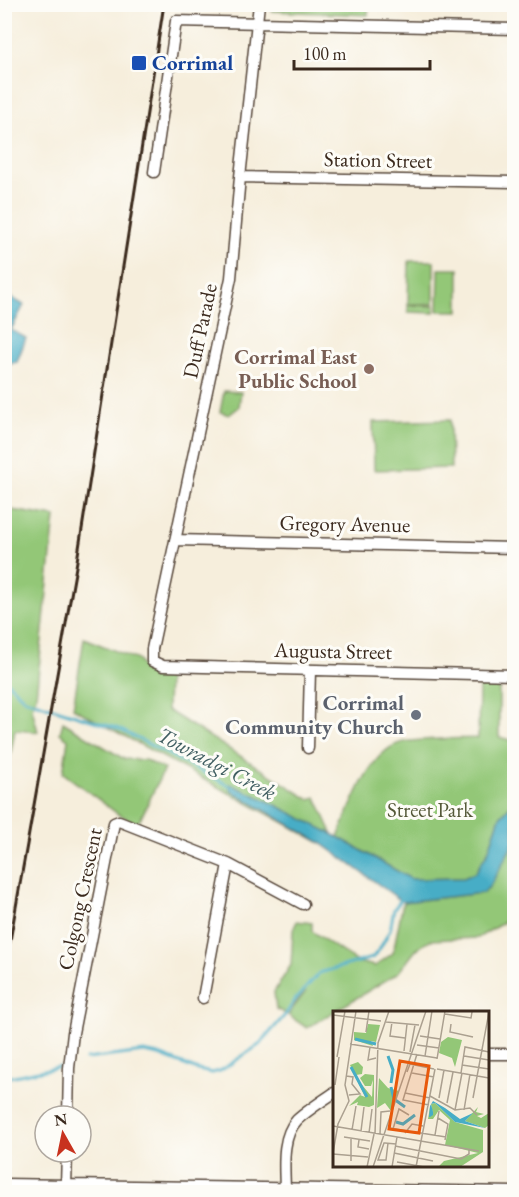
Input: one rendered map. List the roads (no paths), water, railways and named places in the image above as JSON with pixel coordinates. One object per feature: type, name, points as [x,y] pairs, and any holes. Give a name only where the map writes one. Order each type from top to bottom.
[{"type":"street","name":"Duff Parade","points":[[152,662],[152,649],[231,278],[259,4]]},
{"type":"street","points":[[154,171],[176,21],[514,29]]},
{"type":"street","name":"Station Street","points":[[240,177],[514,182]]},
{"type":"street","name":"Gregory Avenue","points":[[175,540],[514,548]]},
{"type":"street","name":"Augusta Street","points":[[152,662],[163,666],[514,675]]},
{"type":"street","points":[[308,747],[310,669]]},
{"type":"street","name":"Colgong Crescent","points":[[68,1104],[73,1033],[114,823],[119,821],[228,864],[303,904]]},
{"type":"street","points":[[203,998],[228,864]]},
{"type":"street","points":[[489,1054],[514,1054]]},
{"type":"street","points":[[285,1190],[286,1145],[289,1132],[297,1120],[333,1094]]},
{"type":"street","points":[[66,1186],[67,1164]]},
{"type":"street","points":[[4,1184],[513,1192]]},
{"type":"water","points":[[5,294],[24,305],[11,330],[26,338],[17,362],[5,364]]},
{"type":"water","points":[[230,784],[338,837],[411,879],[464,878],[475,873],[488,852],[500,817],[514,802],[514,842],[490,886],[483,893],[403,902],[321,843],[230,790]]},
{"type":"waterway","name":"Towradgi Creek","points":[[4,679],[25,699],[119,729],[234,788]]},
{"type":"waterway","points":[[86,1059],[144,1052],[159,1055],[198,1070],[212,1073],[220,1071],[259,1045],[319,973],[372,958],[390,930],[394,909],[403,897]]},
{"type":"waterway","points":[[4,1078],[59,1067]]},
{"type":"railway","points":[[4,975],[77,561],[164,4]]},
{"type":"place","name":"Corrimal","points":[[139,63]]},
{"type":"place","name":"Corrimal East Public School","points":[[369,369]]},
{"type":"place","name":"Corrimal Community Church","points":[[416,715]]},
{"type":"park label","name":"Street Park","points":[[430,810]]}]
